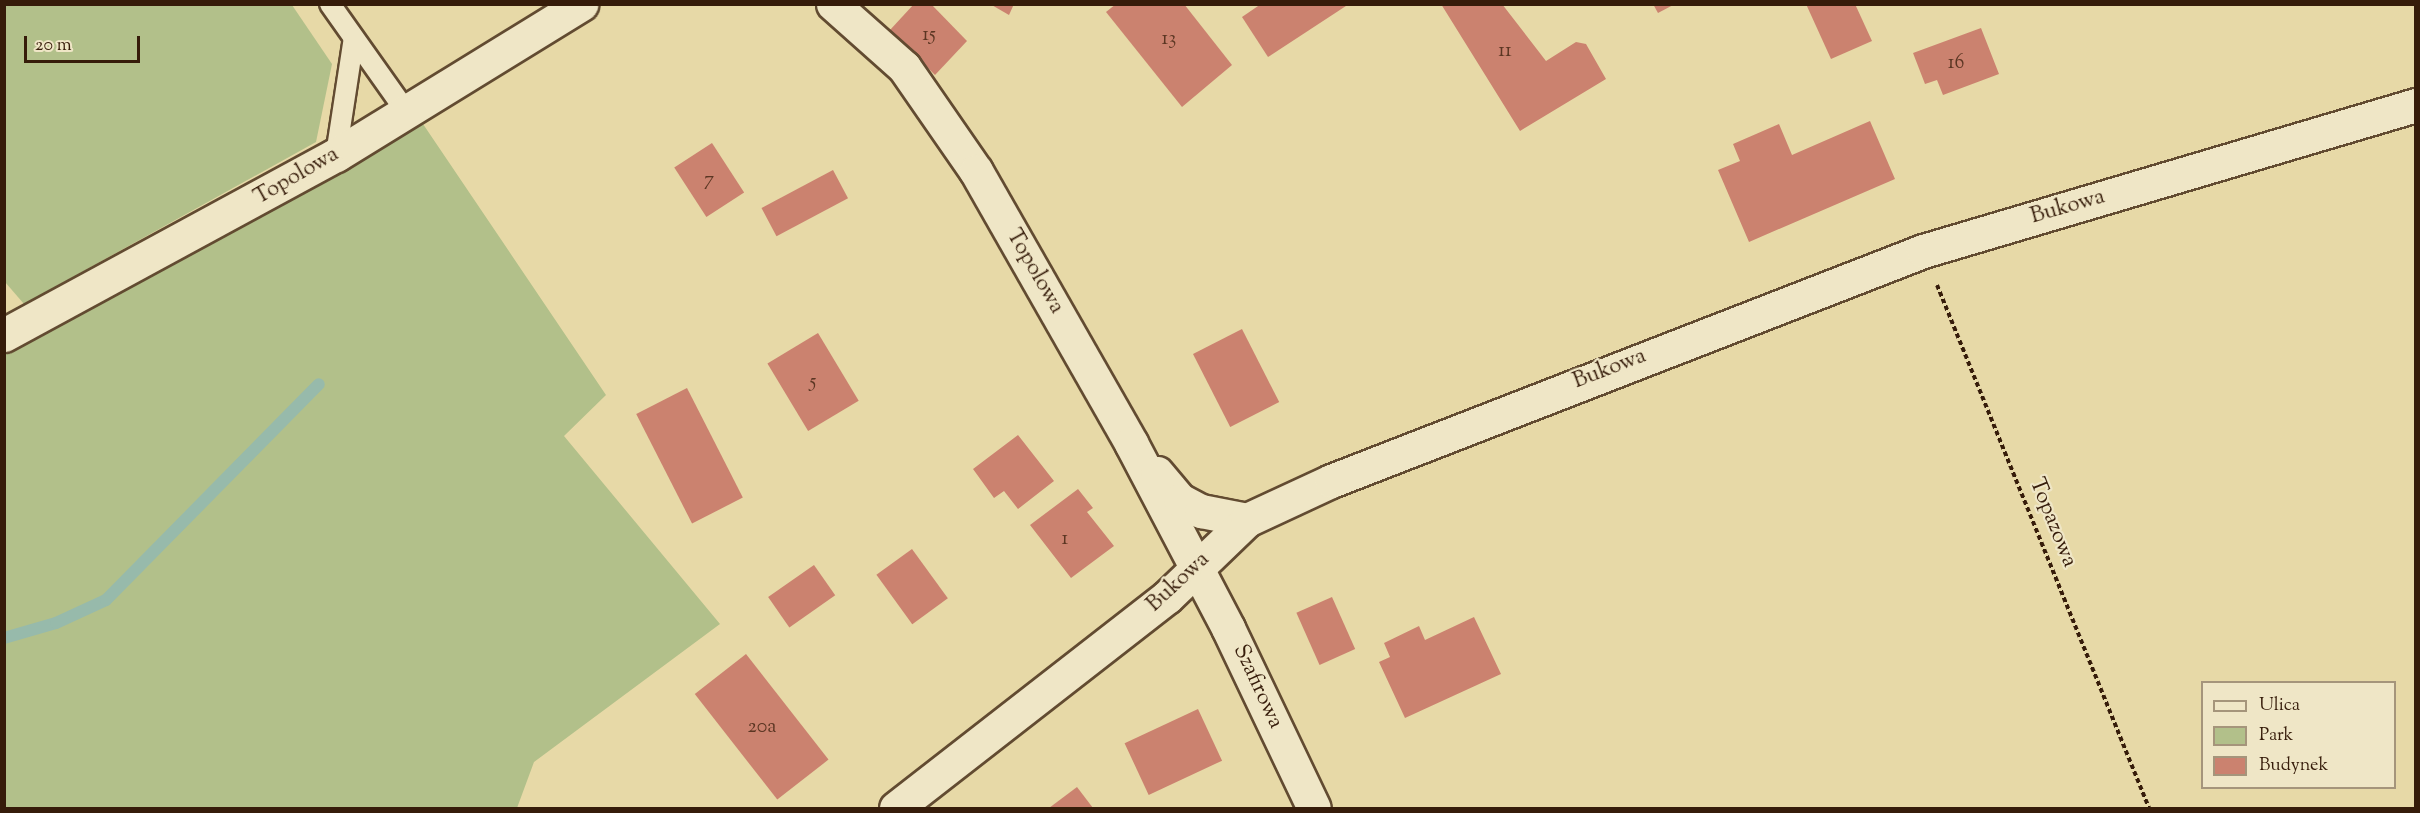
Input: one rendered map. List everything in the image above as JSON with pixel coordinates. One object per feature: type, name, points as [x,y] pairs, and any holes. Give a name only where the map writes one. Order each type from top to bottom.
[{"type":"street","name":"Topolowa","points":[[4,334],[46,316],[336,155],[405,110],[581,4]]},
{"type":"street","name":"Topolowa","points":[[833,4],[904,67],[976,171],[1131,443],[1196,568]]},
{"type":"street","name":"Bukowa","points":[[896,808],[1167,597],[1247,520],[1331,481],[1547,395],[1923,251],[2415,105]]},
{"type":"street","points":[[1131,443],[1180,500],[1201,511],[1247,520]]},
{"type":"street","name":"Szafirowa","points":[[1196,568],[1314,808]]},
{"type":"lane","points":[[330,4],[405,110]]},
{"type":"lane","points":[[336,155],[354,38]]},
{"type":"path","name":"Topazowa","points":[[1923,251],[2149,808]]},
{"type":"green space","points":[[4,5],[292,5],[332,64],[316,142],[24,304],[5,282]]},
{"type":"green space","points":[[423,124],[606,395],[564,436],[720,624],[534,762],[517,808],[5,808],[5,354]]},
{"type":"building","points":[[914,4],[931,4],[967,41],[935,75],[890,30]]},
{"type":"building","points":[[990,4],[1014,4],[1009,15]]},
{"type":"building","points":[[1116,4],[1184,4],[1232,65],[1182,107],[1106,12]]},
{"type":"building","points":[[1261,4],[1349,4],[1268,57],[1242,17]]},
{"type":"building","points":[[1441,4],[1502,4],[1546,61],[1576,42],[1586,44],[1606,79],[1520,131]]},
{"type":"building","points":[[1653,4],[1675,4],[1658,13]]},
{"type":"building","points":[[1806,4],[1855,4],[1872,41],[1831,59]]},
{"type":"building","points":[[1981,28],[1999,74],[1943,95],[1937,80],[1925,84],[1913,53]]},
{"type":"building","points":[[1870,121],[1895,179],[1749,242],[1718,170],[1740,161],[1733,144],[1779,124],[1792,155]]},
{"type":"building","points":[[712,143],[744,192],[706,217],[674,168]]},
{"type":"building","points":[[833,170],[848,198],[777,236],[761,208]]},
{"type":"building","points":[[1242,329],[1279,402],[1230,427],[1193,354]]},
{"type":"building","points":[[818,333],[859,401],[808,431],[767,363]]},
{"type":"building","points":[[687,388],[743,498],[692,523],[636,414]]},
{"type":"building","points":[[1018,435],[1054,481],[1018,509],[1004,491],[994,498],[973,469]]},
{"type":"building","points":[[1078,489],[1093,508],[1087,512],[1114,546],[1071,578],[1030,525]]},
{"type":"building","points":[[912,549],[948,598],[912,624],[876,575]]},
{"type":"building","points":[[814,565],[835,595],[789,627],[768,597]]},
{"type":"building","points":[[1332,597],[1355,649],[1320,665],[1296,613]]},
{"type":"building","points":[[1474,617],[1501,674],[1405,718],[1379,662],[1390,657],[1384,643],[1419,626],[1425,640]]},
{"type":"building","points":[[746,654],[828,760],[777,800],[695,694]]},
{"type":"building","points":[[1198,709],[1222,761],[1149,795],[1125,743]]},
{"type":"building","points":[[1077,787],[1093,808],[1049,808]]},
{"type":"waterway","points":[[4,638],[56,623],[106,600],[319,384]]}]
